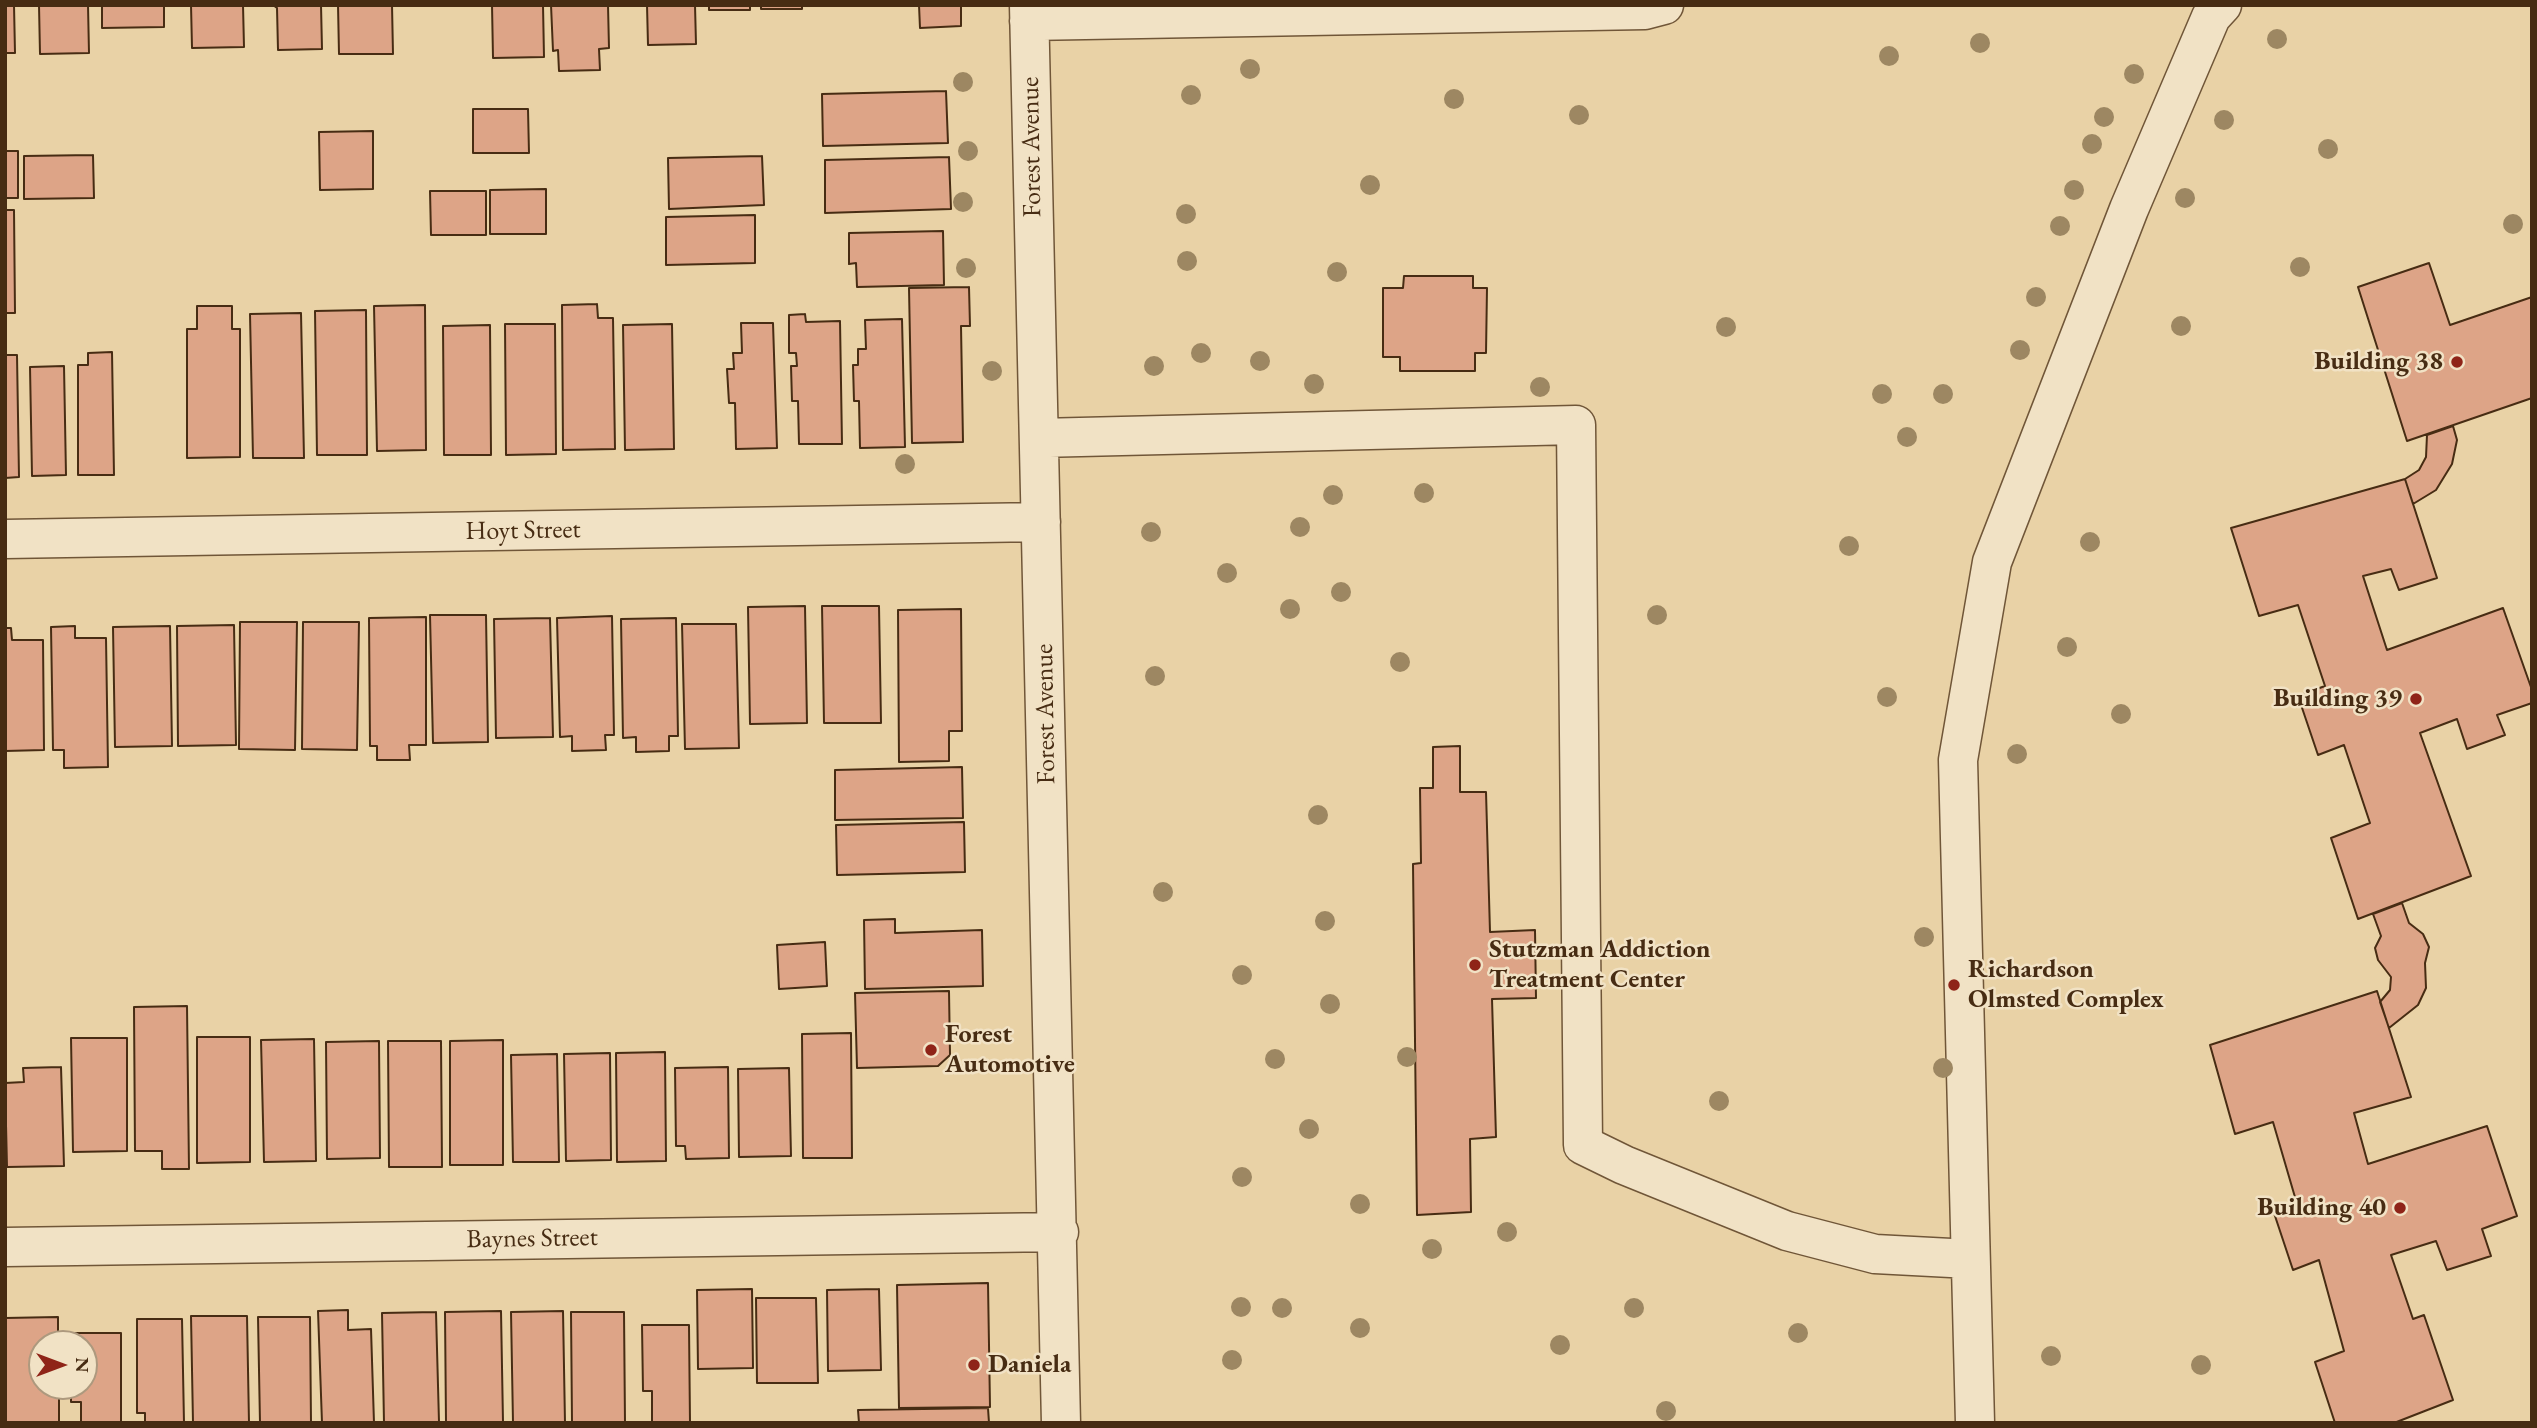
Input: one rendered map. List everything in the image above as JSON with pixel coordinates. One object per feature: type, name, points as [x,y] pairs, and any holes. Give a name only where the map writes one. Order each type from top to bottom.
[{"type":"street","points":[[1029,13],[1645,10],[1664,5]]},
{"type":"street","points":[[1975,1423],[1958,760],[1992,562],[2129,209],[2211,17],[2222,5]]},
{"type":"street","name":"Forest Avenue","points":[[1029,13],[1059,1231],[1061,1423]]},
{"type":"street","points":[[1039,439],[1576,425],[1583,1145],[1624,1166],[1787,1231],[1875,1254],[1970,1259]]},
{"type":"street","name":"Hoyt Street","points":[[5,540],[1041,522]]},
{"type":"street","name":"Baynes Street","points":[[5,1247],[1059,1231]]},
{"type":"building","points":[[5,5],[14,5],[15,53],[5,53]]},
{"type":"building","points":[[39,5],[88,5],[89,53],[40,54]]},
{"type":"building","points":[[102,5],[164,5],[164,27],[102,28]]},
{"type":"building","points":[[191,5],[243,5],[244,47],[192,48]]},
{"type":"building","points":[[273,5],[321,5],[322,49],[278,50],[277,8]]},
{"type":"building","points":[[338,5],[392,5],[393,54],[339,54]]},
{"type":"building","points":[[492,5],[543,5],[544,57],[493,58]]},
{"type":"building","points":[[551,5],[608,5],[609,48],[599,49],[600,70],[559,71],[558,50],[553,51]]},
{"type":"building","points":[[647,5],[695,5],[696,44],[648,45]]},
{"type":"building","points":[[709,5],[750,5],[750,10],[709,10]]},
{"type":"building","points":[[761,5],[802,5],[802,9],[761,9]]},
{"type":"building","points":[[919,5],[961,5],[961,26],[920,28]]},
{"type":"building","points":[[946,91],[948,143],[823,146],[822,94]]},
{"type":"building","points":[[473,109],[528,109],[529,153],[473,153]]},
{"type":"building","points":[[373,131],[373,189],[320,190],[319,132]]},
{"type":"building","points":[[5,151],[18,151],[18,198],[5,198]]},
{"type":"building","points":[[93,155],[94,198],[24,199],[24,156]]},
{"type":"building","points":[[762,156],[764,205],[669,209],[668,158]]},
{"type":"building","points":[[949,157],[951,209],[825,213],[825,160]]},
{"type":"building","points":[[546,189],[546,234],[490,234],[490,190]]},
{"type":"building","points":[[430,191],[486,191],[486,235],[431,235]]},
{"type":"building","points":[[5,210],[14,210],[15,313],[5,313]]},
{"type":"building","points":[[755,215],[755,263],[666,265],[666,217]]},
{"type":"building","points":[[943,231],[944,285],[857,287],[856,263],[849,264],[849,233]]},
{"type":"building","name":"Building 38","points":[[2429,263],[2450,325],[2532,297],[2532,398],[2407,441],[2358,287]]},
{"type":"building","points":[[1404,276],[1473,276],[1473,288],[1487,288],[1486,353],[1475,353],[1475,371],[1400,371],[1400,357],[1383,357],[1383,288],[1403,288]]},
{"type":"building","points":[[969,287],[970,326],[961,326],[963,442],[912,443],[909,288]]},
{"type":"building","points":[[597,304],[598,318],[613,318],[615,449],[563,450],[562,305]]},
{"type":"building","points":[[425,305],[426,450],[377,451],[374,306]]},
{"type":"building","points":[[197,306],[232,306],[232,329],[240,329],[240,457],[187,458],[187,329],[197,329]]},
{"type":"building","points":[[366,310],[367,455],[317,455],[315,311]]},
{"type":"building","points":[[301,313],[304,458],[253,458],[250,314]]},
{"type":"building","points":[[805,314],[806,322],[840,321],[842,444],[799,444],[798,401],[792,401],[791,366],[797,366],[796,353],[789,353],[789,315]]},
{"type":"building","points":[[902,319],[905,447],[860,448],[859,401],[854,401],[853,365],[858,365],[858,349],[866,349],[865,320]]},
{"type":"building","points":[[741,323],[773,323],[777,448],[736,449],[735,403],[729,403],[727,369],[734,369],[733,353],[742,353]]},
{"type":"building","points":[[505,324],[555,324],[556,454],[506,455]]},
{"type":"building","points":[[672,324],[674,449],[625,450],[623,325]]},
{"type":"building","points":[[490,325],[491,455],[444,455],[443,326]]},
{"type":"building","points":[[112,352],[114,475],[78,475],[78,365],[88,365],[88,353]]},
{"type":"building","points":[[5,355],[17,355],[19,477],[5,478]]},
{"type":"building","points":[[64,366],[66,475],[32,476],[30,367]]},
{"type":"building","points":[[2453,426],[2457,440],[2452,464],[2436,490],[2413,504],[2405,479],[2419,470],[2426,457],[2427,435]]},
{"type":"building","name":"Building 39","points":[[2405,479],[2437,578],[2399,590],[2391,569],[2363,576],[2387,650],[2503,608],[2532,690],[2532,703],[2497,715],[2505,735],[2467,749],[2457,719],[2420,733],[2471,876],[2358,919],[2331,838],[2370,823],[2344,745],[2318,755],[2298,696],[2325,686],[2298,605],[2259,616],[2231,528]]},
{"type":"building","points":[[805,606],[807,723],[750,724],[748,607]]},
{"type":"building","points":[[822,606],[879,606],[881,723],[824,723]]},
{"type":"building","points":[[961,609],[962,731],[949,731],[949,761],[899,762],[898,610]]},
{"type":"building","points":[[430,615],[486,615],[488,742],[433,743]]},
{"type":"building","points":[[612,616],[614,735],[605,735],[606,750],[572,751],[572,736],[560,737],[557,618]]},
{"type":"building","points":[[426,617],[426,745],[409,745],[410,760],[377,760],[377,746],[370,746],[369,618]]},
{"type":"building","points":[[550,618],[553,737],[496,738],[494,619]]},
{"type":"building","points":[[676,618],[678,736],[669,736],[669,751],[636,752],[636,737],[623,738],[621,619]]},
{"type":"building","points":[[240,622],[297,622],[295,750],[239,749]]},
{"type":"building","points":[[303,622],[359,622],[357,750],[302,749]]},
{"type":"building","points":[[682,624],[736,624],[739,748],[685,749]]},
{"type":"building","points":[[234,625],[236,745],[178,746],[177,626]]},
{"type":"building","points":[[75,626],[75,638],[106,638],[108,767],[64,768],[64,750],[53,750],[51,627]]},
{"type":"building","points":[[170,626],[172,746],[115,747],[113,627]]},
{"type":"building","points":[[5,628],[11,628],[12,640],[43,640],[44,750],[5,751]]},
{"type":"building","name":"Stutzman Addiction Treatment Center","points":[[1460,746],[1460,792],[1486,792],[1490,932],[1535,930],[1536,998],[1492,999],[1496,1137],[1470,1139],[1471,1212],[1417,1215],[1413,864],[1421,863],[1420,788],[1433,788],[1433,747]]},
{"type":"building","points":[[962,767],[963,818],[835,820],[835,770]]},
{"type":"building","points":[[964,822],[965,872],[837,875],[836,825]]},
{"type":"building","points":[[2402,903],[2409,923],[2423,934],[2429,947],[2425,963],[2426,988],[2418,1005],[2389,1028],[2380,1002],[2390,990],[2391,977],[2378,960],[2375,948],[2381,936],[2373,914]]},
{"type":"building","points":[[895,919],[895,933],[982,930],[983,986],[865,989],[864,920]]},
{"type":"building","points":[[825,942],[827,986],[779,989],[777,945]]},
{"type":"building","points":[[949,991],[950,1055],[938,1066],[857,1068],[855,993]]},
{"type":"building","name":"Building 40","points":[[2377,991],[2411,1097],[2354,1113],[2368,1164],[2487,1126],[2517,1216],[2482,1229],[2491,1256],[2447,1270],[2436,1241],[2391,1255],[2413,1319],[2424,1315],[2453,1400],[2394,1423],[2335,1423],[2315,1362],[2344,1351],[2319,1260],[2293,1270],[2274,1213],[2297,1204],[2273,1122],[2235,1134],[2210,1045]]},
{"type":"building","points":[[187,1006],[189,1169],[162,1169],[162,1151],[135,1151],[134,1007]]},
{"type":"building","points":[[851,1033],[852,1158],[803,1158],[802,1034]]},
{"type":"building","points":[[197,1037],[250,1037],[250,1162],[197,1163]]},
{"type":"building","points":[[71,1038],[127,1038],[127,1151],[73,1152]]},
{"type":"building","points":[[314,1039],[316,1161],[264,1162],[261,1040]]},
{"type":"building","points":[[503,1040],[503,1165],[450,1165],[450,1041]]},
{"type":"building","points":[[379,1041],[380,1158],[327,1159],[326,1042]]},
{"type":"building","points":[[388,1041],[441,1041],[442,1167],[389,1167]]},
{"type":"building","points":[[665,1052],[666,1161],[617,1162],[616,1053]]},
{"type":"building","points":[[610,1053],[611,1160],[566,1161],[564,1054]]},
{"type":"building","points":[[557,1054],[559,1162],[513,1162],[511,1055]]},
{"type":"building","points":[[61,1067],[64,1166],[7,1167],[5,1083],[24,1082],[23,1068]]},
{"type":"building","points":[[728,1067],[729,1158],[686,1159],[685,1146],[676,1146],[675,1068]]},
{"type":"building","points":[[789,1068],[791,1156],[739,1157],[738,1069]]},
{"type":"building","points":[[988,1283],[990,1407],[899,1408],[897,1285]]},
{"type":"building","points":[[752,1289],[753,1368],[698,1369],[697,1290]]},
{"type":"building","points":[[879,1289],[881,1370],[828,1371],[827,1290]]},
{"type":"building","points":[[756,1298],[816,1298],[818,1383],[757,1383]]},
{"type":"building","points":[[348,1310],[348,1330],[371,1329],[374,1423],[322,1423],[318,1311]]},
{"type":"building","points":[[501,1311],[503,1422],[446,1423],[445,1312]]},
{"type":"building","points":[[563,1311],[565,1423],[513,1423],[511,1312]]},
{"type":"building","points":[[436,1312],[439,1422],[384,1423],[382,1313]]},
{"type":"building","points":[[571,1312],[624,1312],[625,1423],[572,1423]]},
{"type":"building","points":[[191,1316],[247,1316],[249,1423],[193,1423]]},
{"type":"building","points":[[58,1317],[58,1330],[28,1330],[28,1400],[59,1400],[59,1423],[5,1423],[5,1318]]},
{"type":"building","points":[[258,1317],[310,1317],[311,1423],[260,1423]]},
{"type":"building","points":[[137,1319],[182,1319],[184,1423],[145,1423],[145,1413],[137,1413]]},
{"type":"building","points":[[642,1325],[689,1325],[690,1423],[652,1423],[652,1391],[643,1391]]},
{"type":"building","points":[[98,1333],[121,1333],[121,1423],[81,1423],[81,1402],[71,1402],[98,1400]]},
{"type":"building","points":[[988,1408],[989,1423],[859,1423],[858,1410]]},
{"type":"place","name":"Building 38","points":[[2457,362]]},
{"type":"place","name":"Building 39","points":[[2416,699]]},
{"type":"place","name":"Stutzman Addiction Treatment Center","points":[[1475,965]]},
{"type":"place","name":"Richardson Olmsted Complex","points":[[1954,985]]},
{"type":"place","name":"Forest Automotive","points":[[931,1050]]},
{"type":"place","name":"Building 40","points":[[2400,1208]]},
{"type":"place","name":"Daniela","points":[[974,1365]]}]
